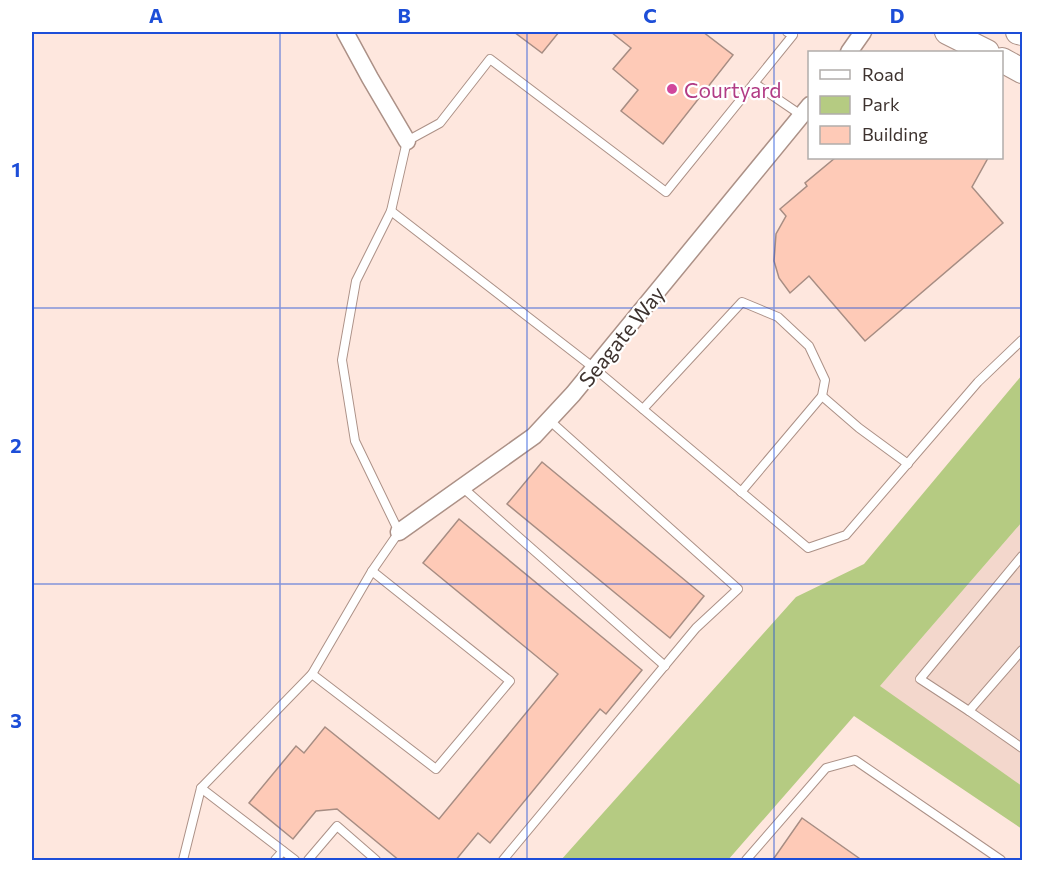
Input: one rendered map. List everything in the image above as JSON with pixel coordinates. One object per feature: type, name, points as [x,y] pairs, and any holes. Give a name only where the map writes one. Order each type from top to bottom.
[{"type":"main road","points":[[947,32],[985,51]]},
{"type":"main road","points":[[1003,61],[1023,71]]},
{"type":"street","points":[[345,32],[407,141]]},
{"type":"street","points":[[850,51],[863,32]]},
{"type":"street","name":"Seagate Way","points":[[399,532],[534,436],[594,368],[805,110]]},
{"type":"lane","points":[[183,861],[201,788],[312,674],[372,571],[399,532],[355,441],[342,360],[356,281],[390,211],[407,141],[440,123],[490,59],[666,192],[793,35],[787,32]]},
{"type":"lane","points":[[754,83],[805,110]]},
{"type":"lane","points":[[390,211],[594,368],[808,548],[846,535],[978,382],[1023,340]]},
{"type":"lane","points":[[643,409],[742,302],[778,317],[809,346],[825,380],[822,396],[741,492]]},
{"type":"lane","points":[[822,396],[859,428],[908,464]]},
{"type":"lane","points":[[503,861],[696,628],[738,589],[549,420]]},
{"type":"lane","points":[[462,487],[665,666]]},
{"type":"lane","points":[[1023,556],[920,679],[1023,748]]},
{"type":"lane","points":[[312,674],[436,769],[510,681],[372,571]]},
{"type":"lane","points":[[969,711],[1023,650]]},
{"type":"lane","points":[[746,861],[826,768],[855,760],[1001,861]]},
{"type":"lane","points":[[201,788],[295,861]]},
{"type":"lane","points":[[308,861],[337,826],[376,861]]},
{"type":"lane","points":[[275,861],[283,851]]},
{"type":"shaded area","points":[[1022,522],[1022,786],[879,687]]},
{"type":"green space","points":[[1022,375],[1022,522],[880,686],[1022,786],[1022,829],[854,716],[728,860],[561,860],[796,597],[864,564]]},
{"type":"building","points":[[514,32],[559,32],[542,53]]},
{"type":"building","name":"Courtyard","points":[[611,32],[703,32],[733,55],[663,144],[621,111],[638,90],[613,69],[631,48]]},
{"type":"building","points":[[834,159],[987,159],[972,187],[1003,223],[865,341],[809,276],[790,293],[779,278],[774,261],[776,234],[786,216],[780,209],[807,186],[805,183]]},
{"type":"building","points":[[542,462],[704,596],[670,638],[507,504]]},
{"type":"building","points":[[459,519],[642,670],[606,714],[600,709],[490,843],[478,833],[455,861],[400,861],[337,809],[316,811],[293,839],[249,803],[296,746],[304,753],[325,727],[439,819],[558,674],[423,563]]},
{"type":"building","points":[[802,818],[863,861],[772,861]]},
{"type":"place","name":"Courtyard","points":[[672,89]]}]
